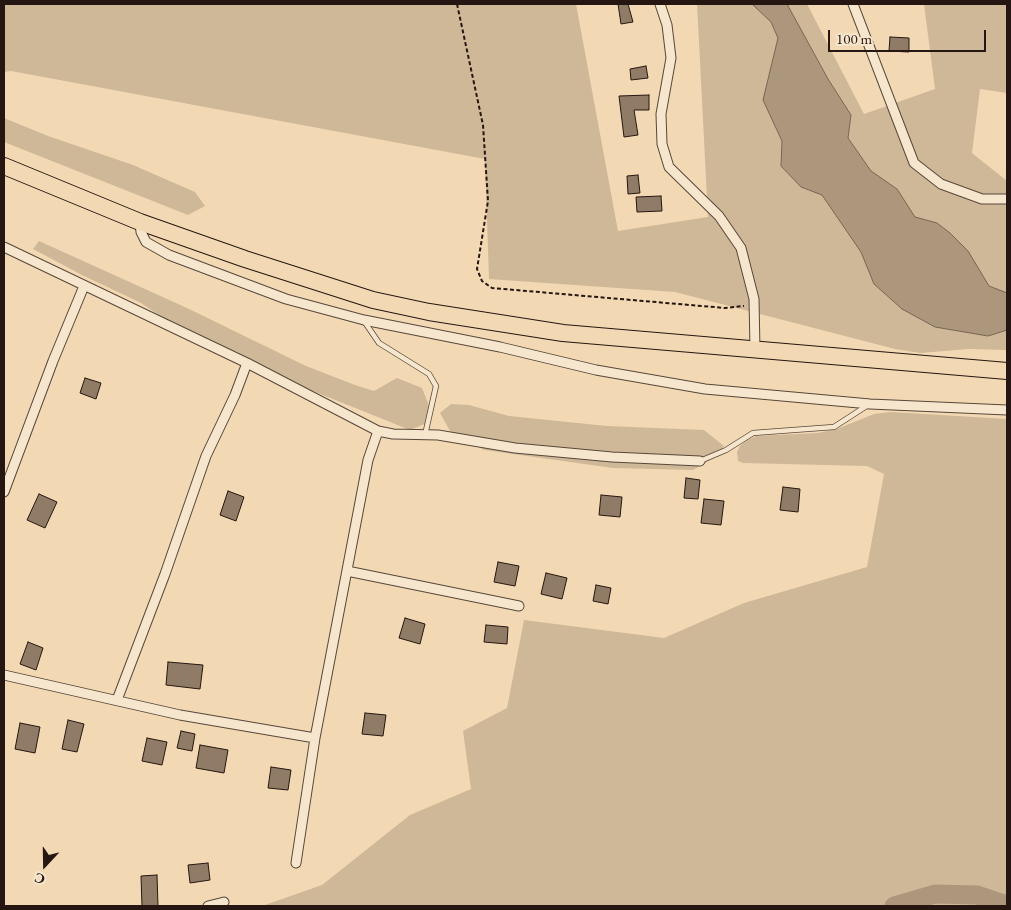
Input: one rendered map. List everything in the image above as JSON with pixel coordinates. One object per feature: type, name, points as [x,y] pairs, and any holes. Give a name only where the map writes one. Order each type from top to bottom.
[{"type":"highway","points":[[4,166],[140,222],[373,300],[429,312],[563,333],[1007,371]]},
{"type":"street","points":[[660,4],[667,25],[671,58],[661,114],[662,144],[670,167],[719,216],[740,248],[754,305],[755,350]]},
{"type":"street","points":[[853,4],[914,163],[941,184],[982,199],[1007,199]]},
{"type":"street","points":[[140,222],[141,232],[146,242],[168,255],[286,299],[364,320],[500,347],[596,370],[705,389],[870,404],[1007,410]]},
{"type":"street","points":[[4,247],[247,363],[378,430],[393,434],[438,435],[515,448],[612,457],[700,461]]},
{"type":"street","points":[[4,492],[53,361],[84,286]]},
{"type":"street","points":[[117,700],[149,618],[206,456],[235,395],[247,363]]},
{"type":"street","points":[[296,863],[315,738],[368,460],[378,430]]},
{"type":"street","points":[[347,571],[519,606]]},
{"type":"street","points":[[4,675],[180,715],[315,738]]},
{"type":"street","points":[[208,906],[224,902]]},
{"type":"lane","points":[[364,320],[379,343],[429,374],[436,386],[425,435]]},
{"type":"lane","points":[[700,461],[726,450],[753,433],[834,427],[870,404]]},
{"type":"path","points":[[457,4],[483,125],[488,201],[477,269],[482,281],[492,288],[512,290],[725,308],[754,305]]},
{"type":"shaded area","points":[[4,4],[576,4],[618,231],[708,217],[697,4],[752,4],[771,22],[778,38],[763,100],[782,141],[781,166],[801,187],[822,195],[861,252],[874,284],[902,309],[935,327],[988,336],[1007,330],[1007,350],[969,349],[920,353],[895,349],[675,292],[489,279],[485,159],[11,71],[4,72]]},
{"type":"shaded area","points":[[752,4],[787,4],[828,79],[851,115],[848,138],[871,171],[897,189],[915,217],[937,223],[950,233],[968,251],[989,286],[1007,293],[1007,330],[988,336],[935,327],[902,309],[874,284],[861,252],[822,195],[801,187],[781,166],[782,141],[763,100],[778,38],[771,22]]},
{"type":"shaded area","points":[[787,4],[807,4],[864,114],[935,89],[924,4],[1007,4],[1007,93],[980,89],[972,153],[1007,181],[1007,293],[989,286],[968,251],[937,223],[915,217],[897,189],[871,171],[848,138],[851,115],[828,79]]},
{"type":"shaded area","points":[[4,118],[48,136],[133,165],[195,192],[205,206],[188,215],[4,142]]},
{"type":"shaded area","points":[[39,241],[187,308],[306,366],[355,385],[374,391],[397,378],[422,388],[429,406],[429,422],[410,430],[293,383],[190,336],[141,303],[33,249]]},
{"type":"shaded area","points":[[451,404],[469,405],[509,416],[607,426],[704,430],[724,446],[712,459],[693,470],[613,468],[484,450],[450,431],[440,413]]},
{"type":"shaded area","points":[[891,412],[1007,419],[1007,906],[262,906],[322,885],[410,815],[471,789],[463,731],[507,708],[524,620],[664,638],[744,603],[867,567],[884,474],[867,466],[743,463],[738,461],[737,452],[740,446],[747,440],[756,436],[818,433],[837,429],[874,414]]},
{"type":"building","points":[[618,4],[628,4],[633,22],[621,24]]},
{"type":"building","points":[[890,37],[909,38],[909,52],[889,51]]},
{"type":"building","points":[[646,66],[648,78],[631,80],[630,69]]},
{"type":"building","points":[[649,95],[649,110],[634,110],[638,135],[624,137],[619,96]]},
{"type":"building","points":[[638,175],[640,193],[628,194],[627,176]]},
{"type":"building","points":[[661,196],[662,211],[637,212],[636,197]]},
{"type":"building","points":[[85,378],[101,383],[96,399],[80,393]]},
{"type":"building","points":[[686,478],[700,480],[698,499],[684,498]]},
{"type":"building","points":[[783,487],[800,489],[798,512],[780,510]]},
{"type":"building","points":[[228,491],[244,497],[236,521],[220,515]]},
{"type":"building","points":[[39,494],[57,502],[45,528],[27,520]]},
{"type":"building","points":[[601,495],[622,497],[620,517],[599,515]]},
{"type":"building","points":[[704,499],[724,501],[721,525],[701,523]]},
{"type":"building","points":[[498,562],[519,566],[515,586],[494,582]]},
{"type":"building","points":[[546,573],[567,578],[562,599],[541,594]]},
{"type":"building","points":[[596,585],[611,588],[608,604],[593,601]]},
{"type":"building","points":[[405,618],[425,624],[420,644],[399,638]]},
{"type":"building","points":[[486,625],[508,627],[507,644],[484,642]]},
{"type":"building","points":[[28,642],[43,648],[36,670],[20,664]]},
{"type":"building","points":[[168,662],[203,665],[200,689],[166,685]]},
{"type":"building","points":[[365,713],[386,715],[383,736],[362,734]]},
{"type":"building","points":[[68,720],[84,724],[77,752],[62,749]]},
{"type":"building","points":[[20,723],[40,727],[35,753],[15,749]]},
{"type":"building","points":[[181,731],[195,734],[192,751],[177,748]]},
{"type":"building","points":[[147,738],[167,742],[162,765],[142,761]]},
{"type":"building","points":[[200,745],[228,750],[224,773],[196,768]]},
{"type":"building","points":[[271,767],[291,770],[288,790],[268,788]]},
{"type":"building","points":[[208,863],[210,880],[190,883],[188,865]]},
{"type":"building","points":[[157,875],[158,906],[142,906],[141,876]]},
{"type":"waterway","points":[[894,906],[935,894],[977,895],[1007,905]]}]
